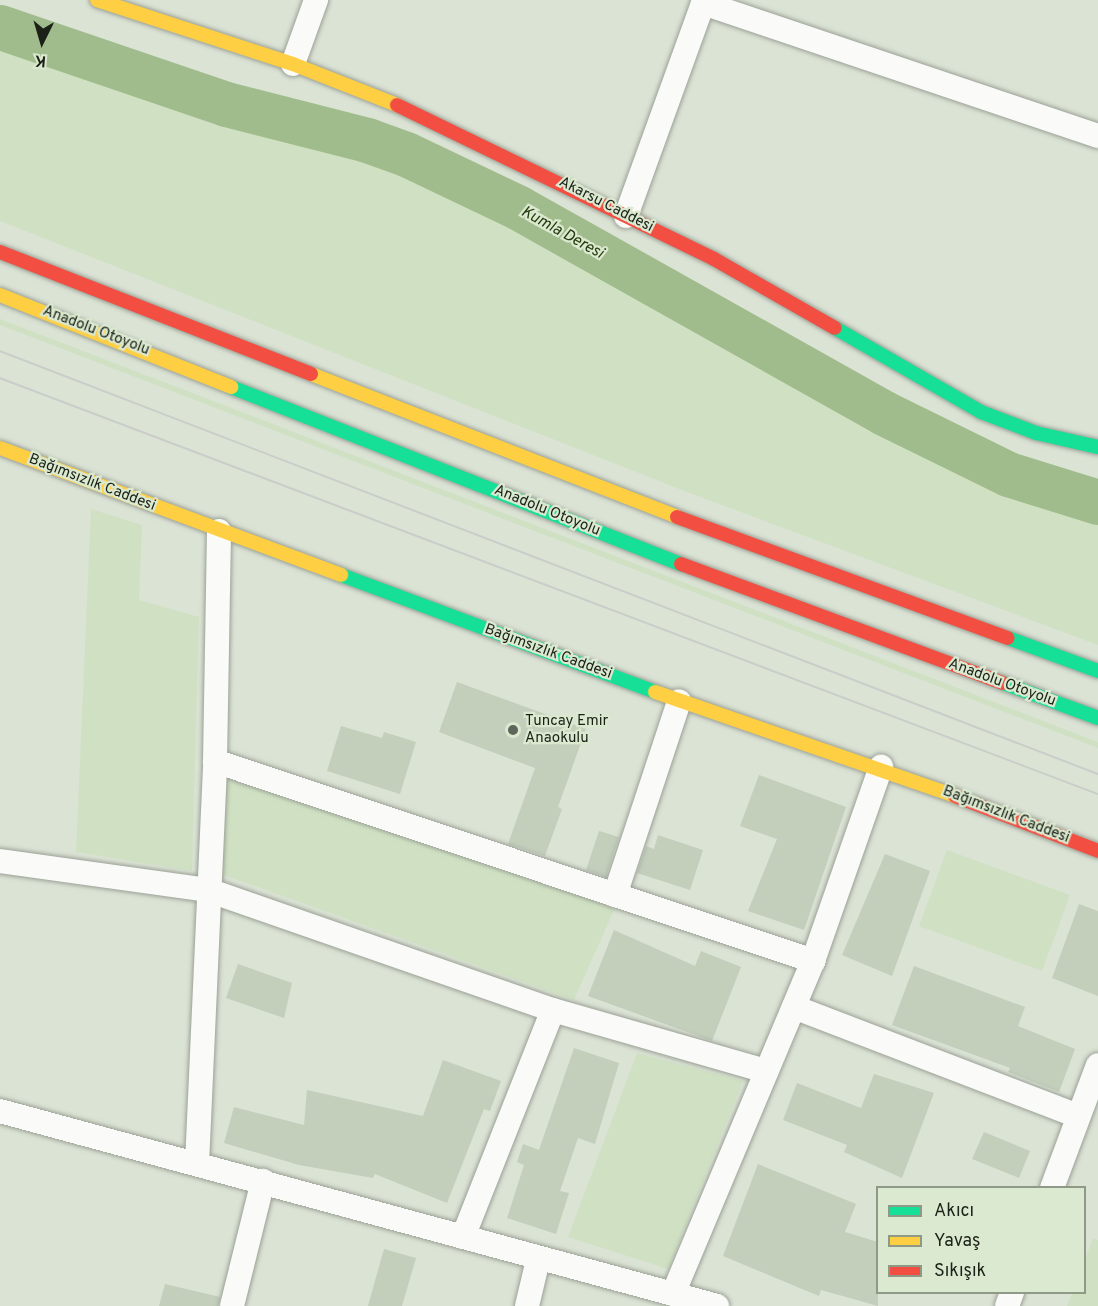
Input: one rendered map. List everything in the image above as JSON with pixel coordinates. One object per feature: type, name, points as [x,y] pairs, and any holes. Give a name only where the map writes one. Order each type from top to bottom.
[{"type":"main road","name":"Akarsu Caddesi","points":[[96,0],[293,64],[420,114],[714,259],[981,412],[1036,433],[1097,444]]},
{"type":"main road","points":[[0,252],[661,511],[1098,671]]},
{"type":"main road","name":"Anadolu Otoyolu","points":[[0,295],[640,549],[1098,718]]},
{"type":"main road","name":"Bağımsızlık Caddesi","points":[[0,448],[679,701],[881,767],[1098,851]]},
{"type":"street","points":[[293,64],[316,0]]},
{"type":"street","points":[[626,216],[704,2],[1098,136]]},
{"type":"street","points":[[197,1164],[215,761],[219,531]]},
{"type":"street","points":[[615,895],[679,701]]},
{"type":"street","points":[[215,761],[813,961]]},
{"type":"street","points":[[673,1294],[813,961],[881,767]]},
{"type":"street","points":[[0,861],[208,890],[553,1010],[766,1071]]},
{"type":"street","points":[[794,1007],[1078,1116]]},
{"type":"street","points":[[463,1237],[553,1010]]},
{"type":"street","points":[[1053,1186],[1098,1065]]},
{"type":"street","points":[[0,1111],[263,1181],[538,1260],[717,1306]]},
{"type":"street","points":[[232,1306],[263,1181]]},
{"type":"street","points":[[527,1306],[538,1260]]},
{"type":"green space","points":[[0,39],[263,128],[362,151],[418,172],[985,479],[1060,508],[1098,516],[1098,645],[687,492],[0,221]]},
{"type":"green space","points":[[0,319],[1098,742],[1098,748],[0,325]]},
{"type":"green space","points":[[91,509],[142,525],[139,600],[199,617],[192,871],[76,852]]},
{"type":"green space","points":[[226,773],[615,908],[574,1000],[221,874]]},
{"type":"green space","points":[[947,850],[1070,895],[1042,971],[919,926]]},
{"type":"green space","points":[[637,1053],[743,1081],[668,1269],[568,1237]]},
{"type":"green space","points":[[1093,1238],[1098,1240],[1098,1306],[1067,1306],[1072,1294],[1086,1294],[1086,1257]]},
{"type":"building","name":"Tuncay Emir Anaokulu","points":[[457,682],[586,729],[558,807],[562,809],[545,856],[508,844],[535,768],[439,732]]},
{"type":"building","points":[[341,726],[382,738],[384,732],[416,742],[400,794],[327,771]]},
{"type":"building","points":[[759,775],[846,807],[804,930],[748,911],[777,839],[740,826]]},
{"type":"building","points":[[599,831],[619,837],[606,877],[586,870]]},
{"type":"building","points":[[658,835],[703,850],[690,890],[637,873],[646,846],[654,849]]},
{"type":"building","points":[[885,854],[930,871],[892,976],[842,955]]},
{"type":"building","points":[[1079,904],[1098,911],[1098,996],[1052,978]]},
{"type":"building","points":[[614,930],[695,966],[701,951],[741,967],[712,1041],[588,996]]},
{"type":"building","points":[[238,964],[292,983],[284,1018],[226,998]]},
{"type":"building","points":[[914,966],[1025,1007],[1018,1026],[1075,1049],[1059,1092],[1008,1072],[1010,1068],[892,1025]]},
{"type":"building","points":[[574,1048],[619,1063],[595,1144],[578,1138],[560,1191],[569,1193],[556,1234],[507,1218],[524,1165],[517,1162],[523,1144],[539,1150]]},
{"type":"building","points":[[443,1060],[501,1081],[490,1111],[484,1109],[447,1203],[375,1174],[373,1178],[299,1165],[224,1143],[234,1107],[304,1125],[307,1090],[423,1116]]},
{"type":"building","points":[[874,1074],[934,1093],[902,1178],[844,1152],[847,1145],[783,1120],[797,1083],[861,1108]]},
{"type":"building","points":[[984,1132],[1030,1151],[1019,1178],[972,1159]]},
{"type":"building","points":[[758,1164],[856,1204],[845,1232],[876,1241],[878,1306],[821,1290],[819,1296],[723,1256]]},
{"type":"building","points":[[384,1249],[416,1258],[402,1306],[368,1306]]},
{"type":"building","points":[[165,1284],[220,1297],[218,1306],[159,1306]]},
{"type":"waterway","name":"Kumla Deresi","points":[[0,27],[226,104],[367,140],[406,154],[519,208],[884,413],[1008,474],[1098,502]]},
{"type":"tram line","points":[[0,351],[1098,774]]},
{"type":"tram line","points":[[0,378],[1098,794]]},
{"type":"traffic: fast","points":[[835,328],[981,412],[1036,433],[1098,447]]},
{"type":"traffic: fast","points":[[231,387],[681,564]]},
{"type":"traffic: fast","points":[[341,575],[655,692]]},
{"type":"traffic: fast","points":[[1008,638],[1098,671]]},
{"type":"traffic: fast","points":[[1003,683],[1098,718]]},
{"type":"traffic: slow","points":[[97,0],[293,64],[397,105]]},
{"type":"traffic: slow","points":[[0,295],[231,387]]},
{"type":"traffic: slow","points":[[311,374],[677,517]]},
{"type":"traffic: slow","points":[[0,448],[341,575]]},
{"type":"traffic: slow","points":[[655,692],[955,796]]},
{"type":"traffic: jam","points":[[397,105],[714,259],[835,328]]},
{"type":"traffic: jam","points":[[0,252],[311,374]]},
{"type":"traffic: jam","points":[[677,517],[1008,638]]},
{"type":"traffic: jam","points":[[681,564],[1003,683]]},
{"type":"traffic: jam","points":[[955,796],[1098,851]]},
{"type":"place","name":"Tuncay Emir Anaokulu","points":[[513,730]]}]
